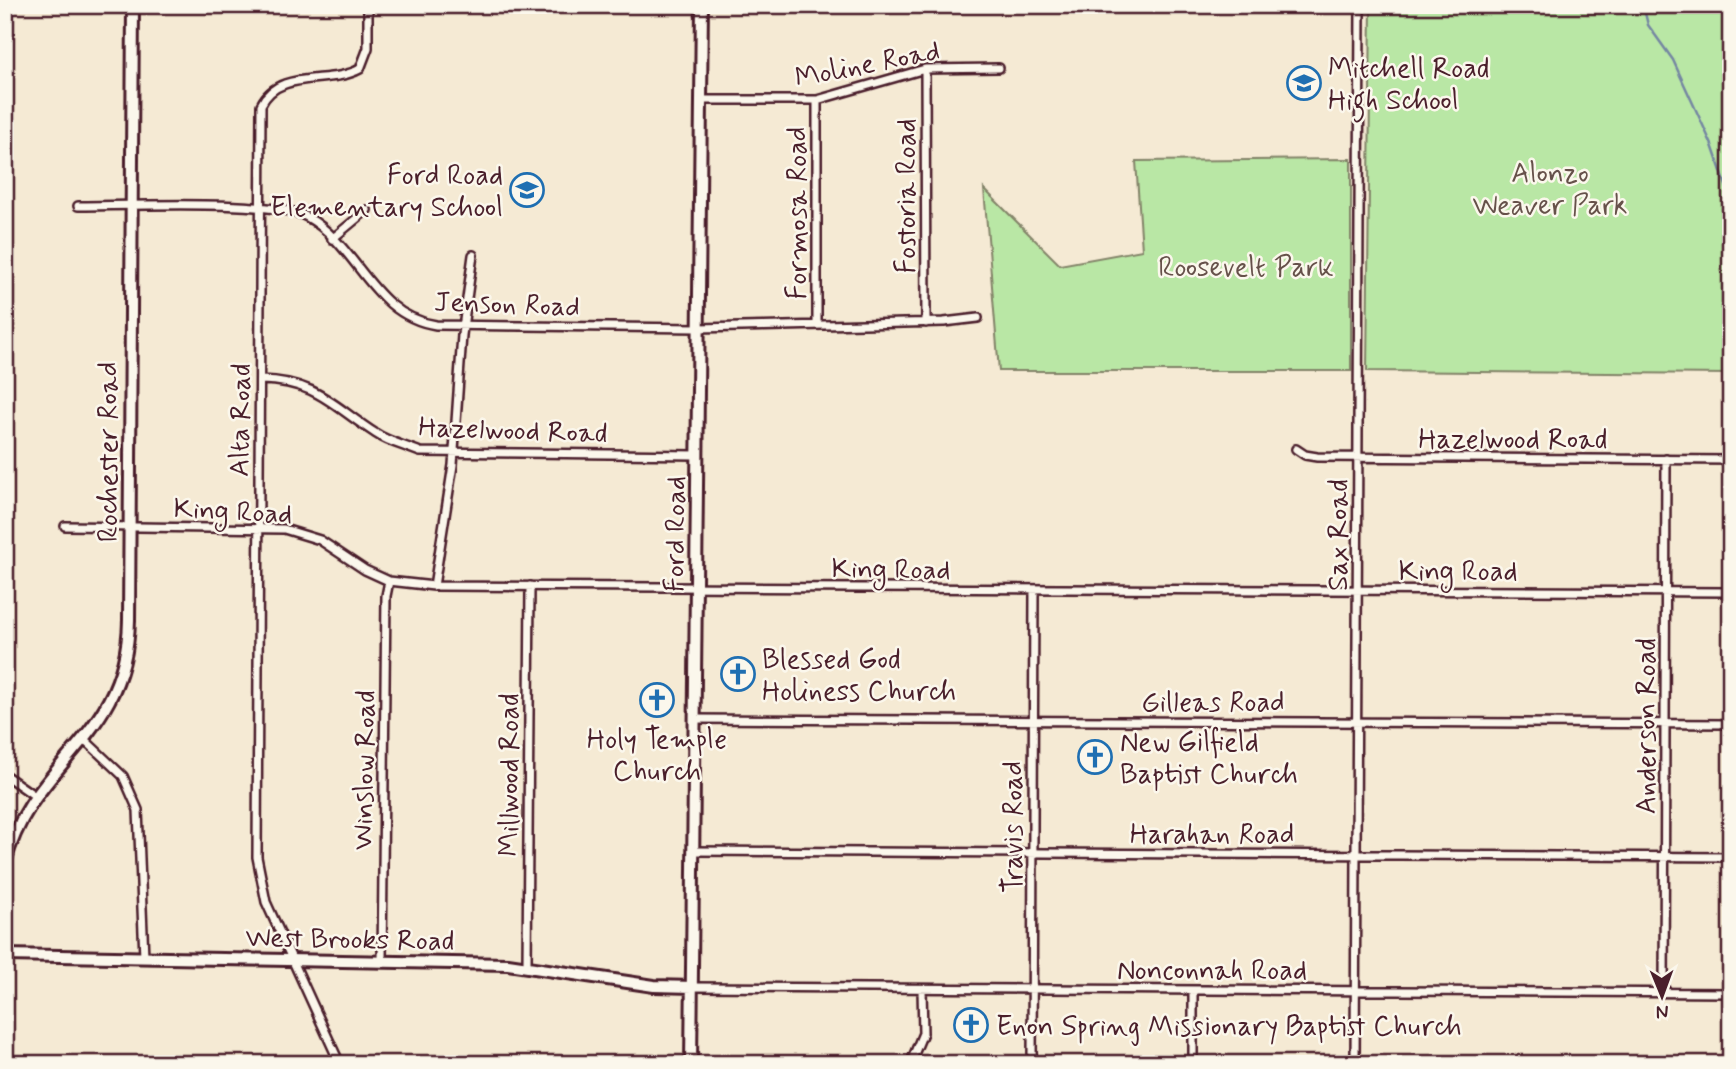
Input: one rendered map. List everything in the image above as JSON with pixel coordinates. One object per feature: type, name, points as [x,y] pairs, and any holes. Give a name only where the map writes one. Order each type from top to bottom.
[{"type":"street","name":"Rochester Road","points":[[5,863],[18,825],[35,796],[85,740],[108,706],[124,666],[129,629],[134,5]]},
{"type":"street","name":"Alta Road","points":[[340,1064],[267,902],[257,856],[261,104],[267,93],[281,83],[344,78],[360,69],[368,48],[368,5]]},
{"type":"street","name":"Ford Road","points":[[691,1064],[702,5]]},
{"type":"street","name":"Sax Road","points":[[1355,1064],[1359,723],[1360,5]]},
{"type":"street","name":"Moline Road","points":[[702,100],[817,100],[926,69],[999,68]]},
{"type":"street","name":"Fostoria Road","points":[[926,69],[926,323]]},
{"type":"street","name":"Formosa Road","points":[[817,100],[817,325]]},
{"type":"street","name":"Jenson Road","points":[[78,206],[262,208],[300,214],[332,239],[380,296],[399,312],[430,324],[463,327],[699,328],[926,323],[978,318]]},
{"type":"street","points":[[332,239],[367,210]]},
{"type":"street","points":[[434,586],[454,453],[463,327],[473,255]]},
{"type":"street","name":"Hazelwood Road","points":[[261,380],[289,382],[311,388],[334,401],[378,436],[420,452],[697,455]]},
{"type":"street","name":"Hazelwood Road","points":[[1296,449],[1311,457],[1731,460]]},
{"type":"street","name":"Anderson Road","points":[[1664,992],[1666,459]]},
{"type":"street","name":"King Road","points":[[65,526],[284,529],[311,536],[365,570],[389,581],[434,586],[1731,592]]},
{"type":"street","name":"Winslow Road","points":[[382,961],[386,596],[389,581]]},
{"type":"street","name":"Millwood Road","points":[[527,965],[530,586]]},
{"type":"street","name":"Travis Road","points":[[1032,1064],[1034,590]]},
{"type":"street","name":"Gilleas Road","points":[[694,719],[1731,724]]},
{"type":"street","points":[[85,740],[123,776],[138,810],[144,957]]},
{"type":"street","points":[[5,775],[35,796]]},
{"type":"street","name":"Harahan Road","points":[[693,851],[1731,857]]},
{"type":"street","name":"West Brooks Road","points":[[5,955],[527,965],[630,982],[693,987]]},
{"type":"street","name":"Nonconnah Road","points":[[693,987],[1731,993]]},
{"type":"street","points":[[910,1064],[923,1033],[922,989]]},
{"type":"street","points":[[1192,991],[1193,1064]]},
{"type":"green space","name":"Alonzo Weaver Park","points":[[1371,5],[1731,5],[1731,374],[1367,371]]},
{"type":"green space","name":"Roosevelt Park","points":[[1351,159],[1351,371],[999,371],[984,189],[1060,265],[1142,250],[1136,161]]},
{"type":"waterway","points":[[1643,5],[1648,25],[1673,60],[1712,145],[1731,200]]},
{"type":"place","name":"Mitchell Road High School","points":[[1304,83]]},
{"type":"place","name":"Ford Road Elementary School","points":[[527,190]]},
{"type":"place","name":"Blessed God Holiness Church","points":[[738,674]]},
{"type":"place","name":"Holy Temple Church","points":[[657,700]]},
{"type":"place","name":"New Gilfield Baptist Church","points":[[1095,757]]},
{"type":"place","name":"Enon Spring Missionary Baptist Church","points":[[971,1025]]}]
